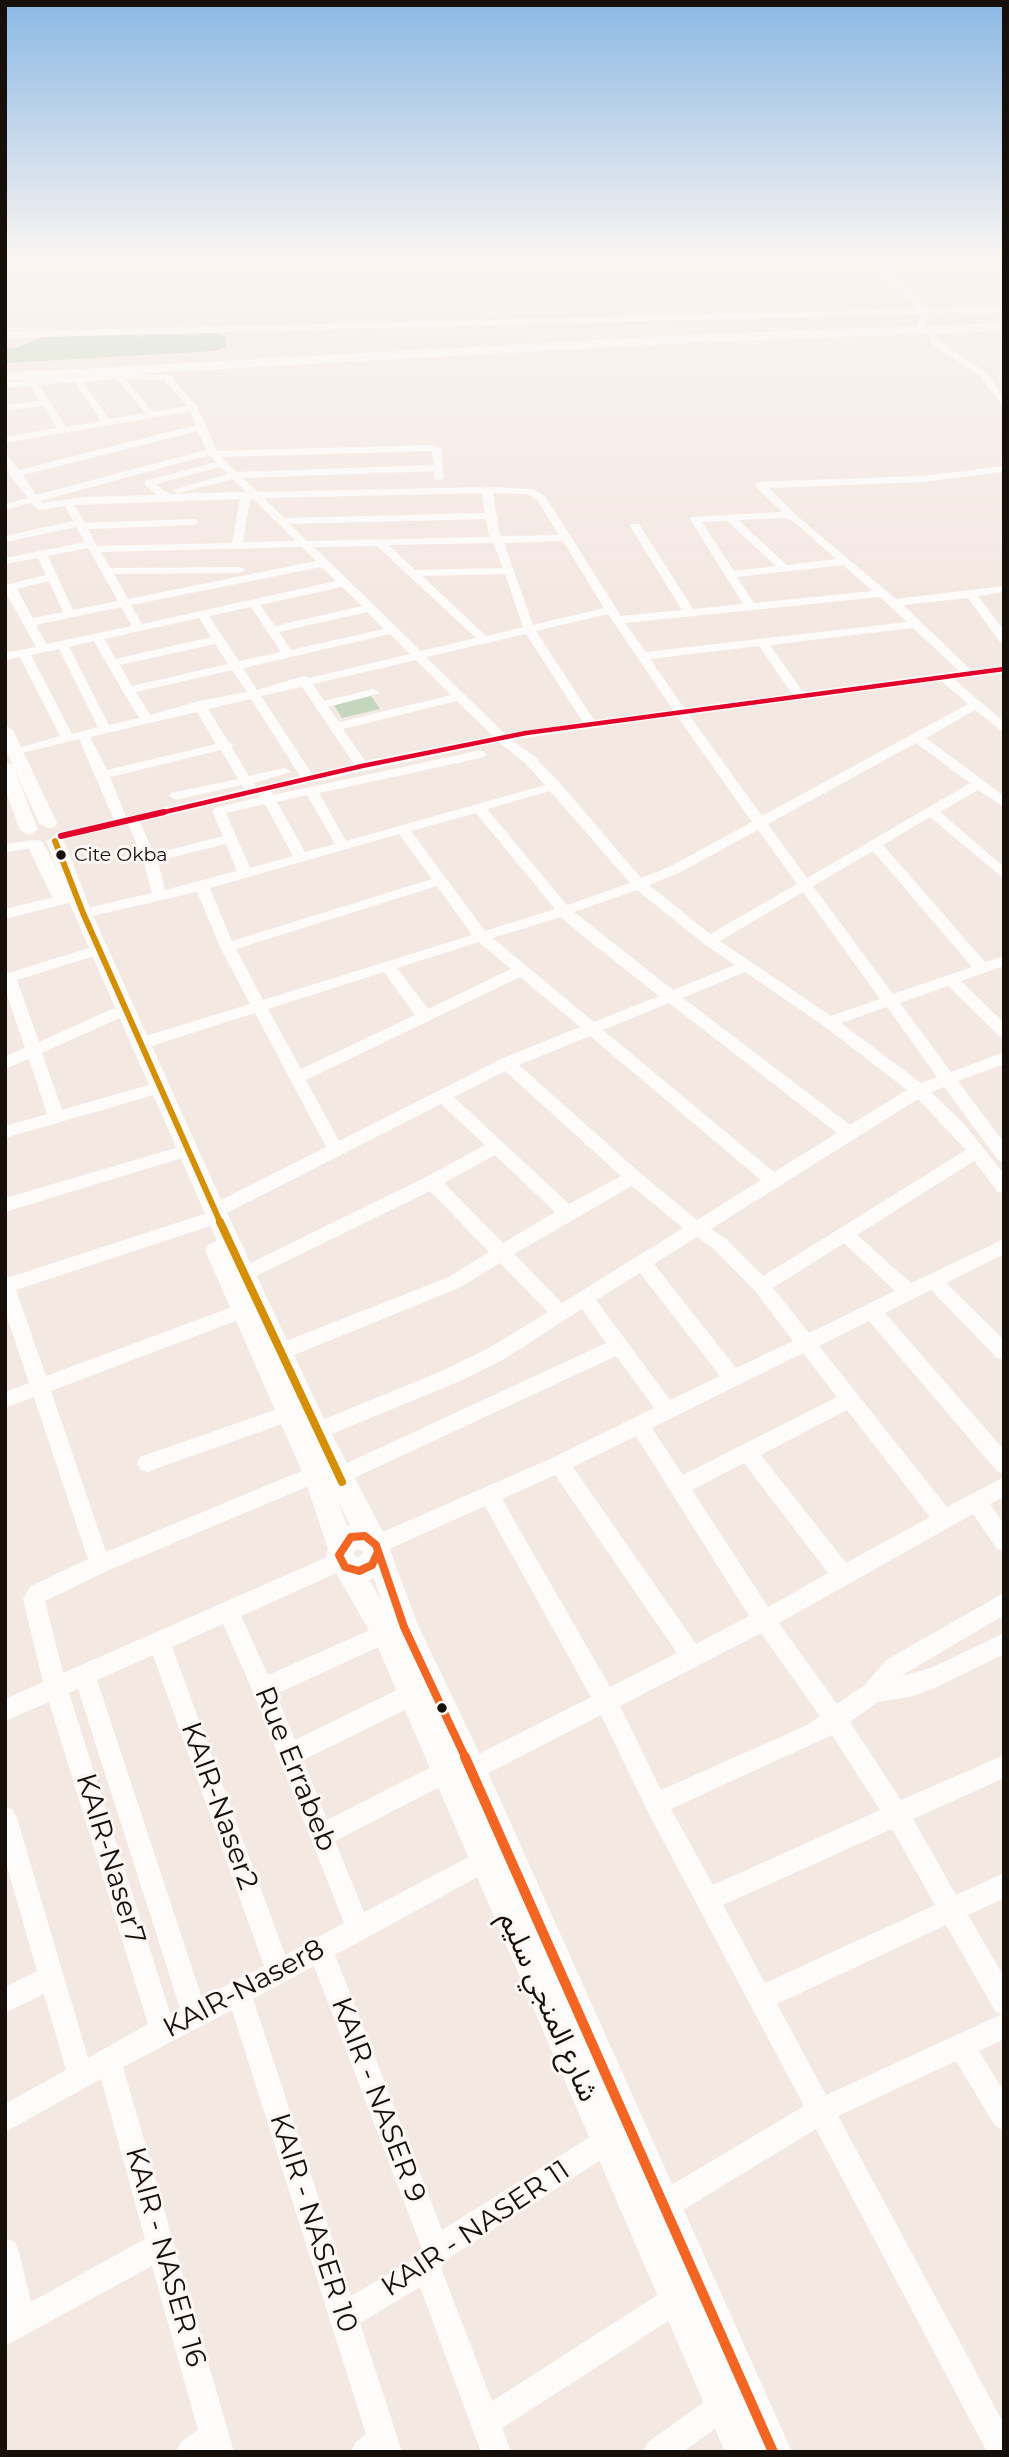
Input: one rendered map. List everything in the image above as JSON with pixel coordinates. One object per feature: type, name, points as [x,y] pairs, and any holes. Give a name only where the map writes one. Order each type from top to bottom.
[{"type":"highway","points":[[5,374],[30,376],[92,373]]},
{"type":"main road","name":"شارع المنجي سليم","points":[[5,730],[45,836],[63,900],[117,1013],[176,1154],[244,1274],[317,1431],[375,1546],[459,1770],[663,2206],[773,2452]]},
{"type":"main road","name":"شارع المنجي سليم","points":[[7,775],[45,836],[142,1043],[210,1216],[243,1311],[316,1474],[342,1559],[386,1633],[413,1694],[459,1770],[484,1861],[607,2141],[642,2212],[677,2299],[745,2452]]},
{"type":"main road","points":[[342,1559],[351,1537],[365,1536],[375,1546]]},
{"type":"street","points":[[981,373],[999,391],[1004,405]]},
{"type":"street","points":[[30,376],[65,442]]},
{"type":"street","points":[[5,385],[30,376],[76,379],[167,377],[192,408],[212,453],[555,786],[639,884],[709,941],[829,1022],[919,1090],[939,1108],[1004,1188]]},
{"type":"street","points":[[119,376],[151,415]]},
{"type":"street","points":[[76,379],[107,422]]},
{"type":"street","points":[[5,440],[12,422],[44,403]]},
{"type":"street","points":[[14,474],[65,442],[107,422],[192,408]]},
{"type":"street","points":[[12,422],[65,442],[201,427]]},
{"type":"street","points":[[5,515],[71,489],[212,453],[436,449],[440,492]]},
{"type":"street","points":[[358,542],[359,450]]},
{"type":"street","points":[[300,451],[300,496]]},
{"type":"street","points":[[5,456],[35,504]]},
{"type":"street","points":[[5,507],[84,500],[223,463]]},
{"type":"street","points":[[164,496],[236,475],[439,468]]},
{"type":"street","points":[[968,674],[883,593],[793,517],[760,485],[921,479],[1004,470]]},
{"type":"street","points":[[149,482],[164,496]]},
{"type":"street","points":[[71,489],[84,500],[487,490],[519,490],[537,494],[680,712],[889,1003],[946,1078],[996,1130],[1004,1156]]},
{"type":"street","points":[[487,490],[496,539],[501,546],[529,629],[590,723]]},
{"type":"street","points":[[191,546],[199,497]]},
{"type":"street","points":[[237,544],[245,497]]},
{"type":"street","points":[[68,503],[138,627]]},
{"type":"street","points":[[282,521],[491,516]]},
{"type":"street","points":[[750,606],[694,521],[729,517],[793,517]]},
{"type":"street","points":[[729,517],[785,569]]},
{"type":"street","points":[[5,538],[81,525],[194,523]]},
{"type":"street","points":[[635,526],[690,613]]},
{"type":"street","points":[[5,561],[94,546],[567,538]]},
{"type":"street","points":[[379,542],[483,639]]},
{"type":"street","points":[[41,554],[69,613]]},
{"type":"street","points":[[730,575],[845,561]]},
{"type":"street","points":[[27,623],[323,562]]},
{"type":"street","points":[[108,571],[275,570]]},
{"type":"street","points":[[412,573],[507,570]]},
{"type":"street","points":[[43,649],[8,587],[54,577]]},
{"type":"street","points":[[5,657],[344,583]]},
{"type":"street","points":[[894,603],[1004,589]]},
{"type":"street","points":[[15,751],[104,727],[529,629],[615,615],[690,613],[883,593]]},
{"type":"street","points":[[971,594],[1004,640]]},
{"type":"street","points":[[253,602],[288,654]]},
{"type":"street","points":[[272,630],[369,608]]},
{"type":"street","points":[[202,614],[308,780],[344,847]]},
{"type":"street","points":[[643,656],[916,624]]},
{"type":"street","points":[[128,690],[394,630]]},
{"type":"street","points":[[97,637],[145,718]]},
{"type":"street","points":[[114,663],[220,639]]},
{"type":"street","points":[[763,643],[800,697]]},
{"type":"street","points":[[62,645],[104,727]]},
{"type":"street","points":[[24,653],[67,737]]},
{"type":"street","points":[[357,668],[387,714]]},
{"type":"street","points":[[5,848],[45,836],[526,733],[1004,668]]},
{"type":"street","points":[[944,677],[1004,729]]},
{"type":"street","points":[[304,680],[359,762]]},
{"type":"street","points":[[321,705],[374,693]]},
{"type":"street","points":[[335,727],[461,696]]},
{"type":"street","points":[[200,705],[301,859]]},
{"type":"street","points":[[142,1043],[564,911],[674,870],[976,705]]},
{"type":"street","points":[[82,733],[150,859],[160,897]]},
{"type":"street","points":[[917,737],[1004,803]]},
{"type":"street","points":[[5,838],[45,836],[127,819],[219,811],[257,790],[308,780],[359,762],[505,739]]},
{"type":"street","points":[[103,775],[227,745]]},
{"type":"street","points":[[709,941],[978,783]]},
{"type":"street","points":[[83,913],[202,886],[555,786]]},
{"type":"street","points":[[479,808],[564,911],[849,1133]]},
{"type":"street","points":[[219,811],[245,873]]},
{"type":"street","points":[[931,811],[1004,876]]},
{"type":"street","points":[[402,830],[481,936],[772,1180]]},
{"type":"street","points":[[150,859],[231,838]]},
{"type":"street","points":[[875,844],[982,969]]},
{"type":"street","points":[[227,947],[439,881]]},
{"type":"street","points":[[202,886],[227,947],[261,1005],[335,1148]]},
{"type":"street","points":[[5,914],[63,900]]},
{"type":"street","points":[[57,1118],[7,978],[89,953]]},
{"type":"street","points":[[829,1022],[1004,961]]},
{"type":"street","points":[[387,965],[424,1015]]},
{"type":"street","points":[[316,1474],[100,1564],[6,1285],[210,1216],[335,1148],[507,1063],[747,965]]},
{"type":"street","points":[[298,1077],[520,971]]},
{"type":"street","points":[[951,980],[1004,1032]]},
{"type":"street","points":[[5,1063],[117,1013]]},
{"type":"street","points":[[317,1431],[451,1376],[494,1355],[919,1090],[1004,1058]]},
{"type":"street","points":[[507,1063],[633,1177],[719,1243],[761,1286],[943,1518]]},
{"type":"street","points":[[5,1132],[148,1091]]},
{"type":"street","points":[[443,1096],[567,1213]]},
{"type":"street","points":[[244,1274],[432,1182],[497,1146]]},
{"type":"street","points":[[761,1286],[976,1152]]},
{"type":"street","points":[[5,1205],[176,1154]]},
{"type":"street","points":[[280,1352],[455,1282],[567,1213],[633,1177]]},
{"type":"street","points":[[432,1182],[561,1314]]},
{"type":"street","points":[[845,1234],[910,1293]]},
{"type":"street","points":[[375,1546],[559,1464],[1004,1246]]},
{"type":"street","points":[[643,1263],[733,1378]]},
{"type":"street","points":[[933,1281],[1004,1351]]},
{"type":"street","points":[[585,1299],[667,1410]]},
{"type":"street","points":[[5,1400],[243,1311]]},
{"type":"street","points":[[872,1311],[1004,1465]]},
{"type":"street","points":[[339,1476],[620,1345]]},
{"type":"street","points":[[680,1486],[851,1399]]},
{"type":"street","points":[[147,1463],[289,1413]]},
{"type":"street","points":[[639,1424],[764,1619],[896,1813],[1004,2002]]},
{"type":"street","points":[[746,1451],[842,1575]]},
{"type":"street","points":[[559,1464],[692,1657]]},
{"type":"street","points":[[322,1835],[692,1657],[1004,1486]]},
{"type":"street","points":[[490,1496],[605,1700],[656,1804],[1003,2452]]},
{"type":"street","points":[[976,1501],[1004,1542]]},
{"type":"street","points":[[5,1710],[342,1559]]},
{"type":"street","name":"KAIR-Naser7","points":[[100,1564],[38,1593],[34,1599],[56,1688],[163,2030]]},
{"type":"street","points":[[656,1804],[815,1733],[874,1692],[894,1668],[1004,1603]]},
{"type":"street","name":"Rue Errabeb","points":[[228,1610],[263,1689],[359,1929]]},
{"type":"street","points":[[263,1689],[386,1633]]},
{"type":"street","name":"KAIR-Naser2","points":[[159,1642],[278,1970]]},
{"type":"street","points":[[874,1692],[922,1681],[1004,1643]]},
{"type":"street","points":[[85,1676],[195,2015]]},
{"type":"street","points":[[289,1755],[413,1694]]},
{"type":"street","points":[[707,1900],[1004,1766]]},
{"type":"street","points":[[5,1818],[81,2077]]},
{"type":"street","name":"KAIR-Naser8","points":[[5,2119],[109,2063],[163,2030],[239,1993],[484,1861]]},
{"type":"street","points":[[760,1999],[1004,1885]]},
{"type":"street","name":"KAIR - NASER 9","points":[[320,1949],[431,2259],[496,2452]]},
{"type":"street","points":[[5,2001],[51,1977]]},
{"type":"street","name":"KAIR - NASER 10","points":[[239,1993],[344,2316],[379,2448]]},
{"type":"street","points":[[663,2206],[820,2111],[1004,2026]]},
{"type":"street","points":[[962,2047],[1004,2117]]},
{"type":"street","name":"KAIR - NASER 16","points":[[109,2063],[162,2245],[208,2446]]},
{"type":"street","name":"KAIR - NASER 11","points":[[344,2316],[607,2141]]},
{"type":"street","points":[[5,2252],[14,2327],[162,2245]]},
{"type":"street","points":[[485,2422],[677,2299]]},
{"type":"street","points":[[658,2452],[725,2404]]},
{"type":"green space","points":[[371,696],[380,709],[342,718],[334,705]]},
{"type":"transit line","points":[[61,836],[362,766],[526,733],[1004,669]]},
{"type":"transit line","points":[[55,841],[83,913],[215,1211],[342,1482]]},
{"type":"transit line","points":[[378,1552],[372,1565],[359,1571],[345,1567],[339,1555],[345,1542],[351,1537],[365,1536],[376,1545],[404,1627],[471,1770],[773,2452]]},
{"type":"place","name":"Cite Okba","points":[[61,855]]}]
